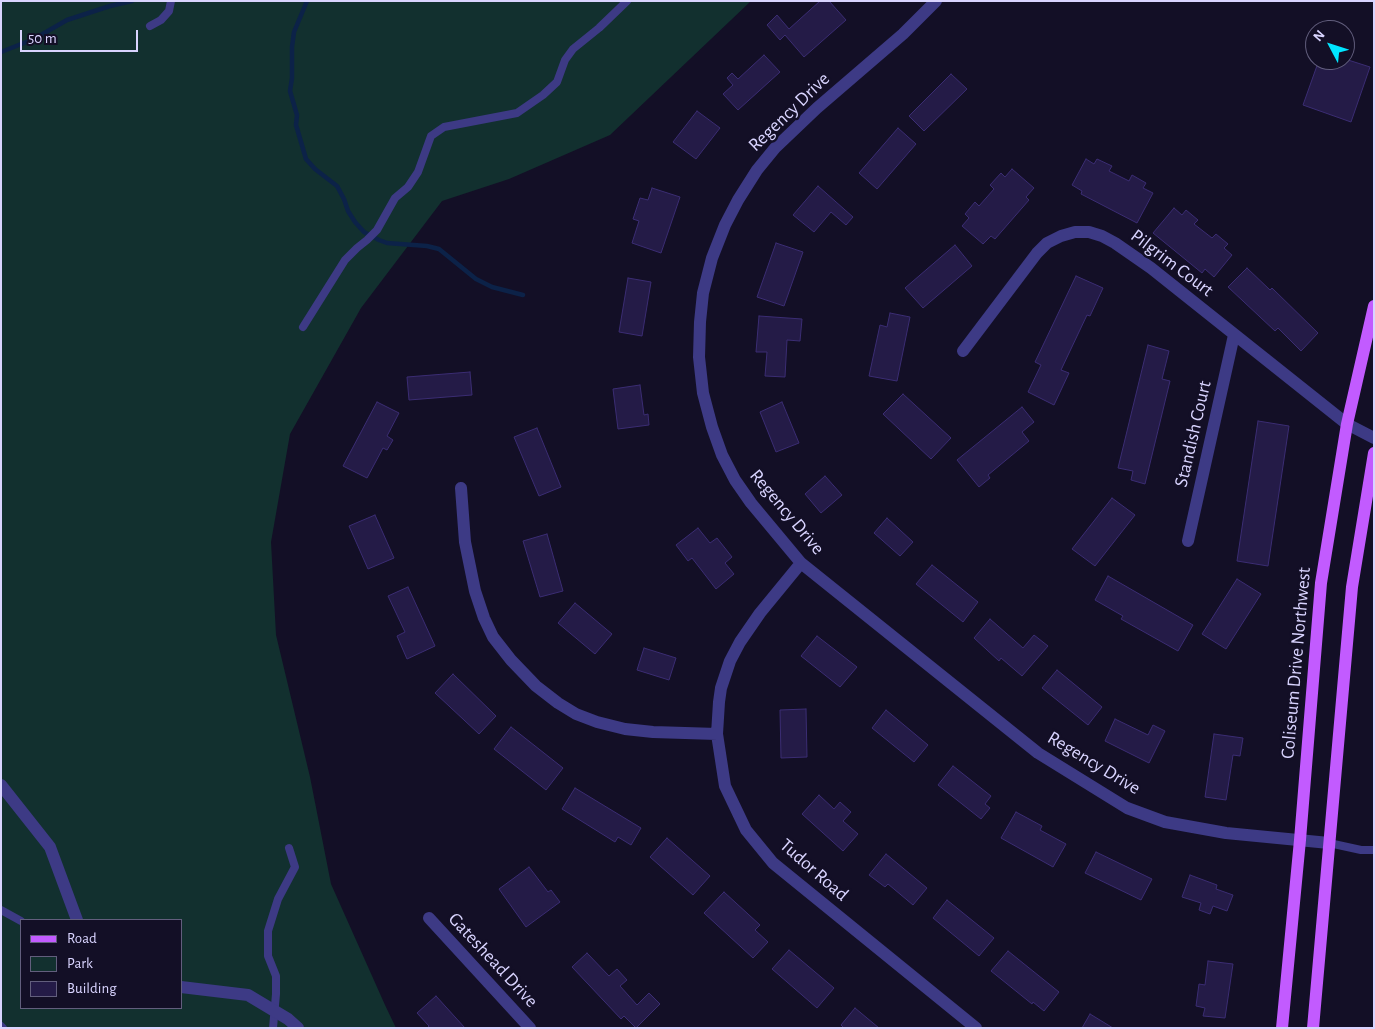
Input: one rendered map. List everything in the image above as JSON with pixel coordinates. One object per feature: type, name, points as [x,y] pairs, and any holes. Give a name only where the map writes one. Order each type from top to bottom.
[{"type":"main road","name":"Coliseum Drive Northwest","points":[[1282,1028],[1300,840],[1321,583],[1347,424],[1374,306]]},
{"type":"main road","points":[[1313,1028],[1352,587],[1374,454]]},
{"type":"street","name":"Regency Drive","points":[[936,1],[903,34],[817,108],[775,148],[757,170],[725,225],[712,258],[703,293],[699,357],[703,393],[712,427],[734,480],[750,503],[801,564],[1038,753],[1127,808],[1165,822],[1226,833],[1329,843]]},
{"type":"street","name":"Pilgrim Court","points":[[963,351],[1047,243],[1075,232],[1089,232],[1115,243],[1151,268],[1347,424],[1374,438]]},
{"type":"street","name":"Standish Court","points":[[1188,541],[1234,335]]},
{"type":"street","points":[[461,488],[465,542],[475,591],[484,618],[493,637],[536,686],[576,714],[597,722],[625,729],[653,732],[717,734]]},
{"type":"street","name":"Tudor Road","points":[[801,564],[760,613],[740,642],[730,661],[720,695],[717,734],[725,786],[746,830],[773,863],[976,1028]]},
{"type":"street","points":[[1,785],[50,848],[77,919]]},
{"type":"street","name":"Gateshead Drive","points":[[429,918],[530,1028]]},
{"type":"street","points":[[182,987],[248,995],[288,1019],[298,1028]]},
{"type":"lane","points":[[150,26],[161,20],[169,11],[170,1]]},
{"type":"lane","points":[[303,327],[345,260],[377,230],[395,198],[408,187],[418,172],[431,136],[444,127],[517,113],[543,96],[557,82],[565,60],[573,50],[627,1]]},
{"type":"lane","points":[[1329,843],[1361,850],[1374,850]]},
{"type":"lane","points":[[272,1028],[276,976],[268,956],[268,931],[278,898],[295,867],[289,848]]},
{"type":"lane","points":[[1,910],[20,920]]},
{"type":"green space","points":[[1,1],[751,1],[610,135],[509,179],[442,201],[361,308],[290,434],[271,542],[276,635],[310,777],[331,884],[396,1028],[1,1028]]},
{"type":"building","points":[[820,1],[829,1],[846,20],[804,57],[785,35],[780,40],[767,25],[777,15],[789,29]]},
{"type":"building","points":[[764,55],[780,72],[738,110],[723,94],[733,85],[727,78],[732,73],[738,79]]},
{"type":"building","points":[[1355,62],[1370,67],[1351,122],[1303,105],[1315,70],[1355,70]]},
{"type":"building","points":[[951,74],[967,89],[924,131],[909,116]]},
{"type":"building","points":[[697,111],[720,128],[696,159],[673,142]]},
{"type":"building","points":[[898,128],[916,144],[877,189],[859,173]]},
{"type":"building","points":[[1086,159],[1094,164],[1097,159],[1112,166],[1109,171],[1129,181],[1132,175],[1146,183],[1143,188],[1153,193],[1137,223],[1081,194],[1082,191],[1072,185]]},
{"type":"building","points":[[1012,169],[1034,188],[1026,197],[1029,200],[995,239],[991,236],[983,244],[962,226],[969,218],[965,214],[975,202],[979,206],[994,189],[990,185],[1001,173],[1005,177]]},
{"type":"building","points":[[818,186],[853,217],[846,225],[831,212],[814,232],[793,215]]},
{"type":"building","points":[[652,188],[680,197],[661,253],[632,243],[639,221],[633,219],[640,198],[648,200]]},
{"type":"building","points":[[1174,208],[1182,215],[1186,210],[1198,220],[1194,224],[1212,238],[1216,234],[1228,244],[1224,248],[1232,255],[1214,277],[1205,269],[1202,273],[1153,233]]},
{"type":"building","points":[[776,243],[803,252],[784,306],[757,297]]},
{"type":"building","points":[[955,245],[972,266],[923,308],[905,288]]},
{"type":"building","points":[[1247,268],[1270,290],[1272,288],[1318,333],[1301,351],[1278,328],[1275,331],[1228,287]]},
{"type":"building","points":[[1076,276],[1103,288],[1090,316],[1087,315],[1061,370],[1069,373],[1054,405],[1028,392],[1041,365],[1035,362]]},
{"type":"building","points":[[628,278],[651,282],[642,336],[619,332]]},
{"type":"building","points":[[890,313],[910,317],[897,381],[869,376],[880,325],[887,327]]},
{"type":"building","points":[[759,316],[802,319],[800,341],[787,340],[785,377],[765,376],[767,352],[756,352]]},
{"type":"building","points":[[1148,345],[1169,351],[1162,379],[1170,381],[1145,484],[1131,480],[1133,471],[1118,468]]},
{"type":"building","points":[[470,372],[472,395],[409,400],[407,377]]},
{"type":"building","points":[[640,385],[644,415],[648,414],[649,425],[618,429],[613,389]]},
{"type":"building","points":[[903,394],[951,438],[931,459],[883,414]]},
{"type":"building","points":[[377,402],[399,413],[387,436],[393,440],[387,450],[383,448],[367,478],[343,466]]},
{"type":"building","points":[[782,402],[799,443],[776,452],[760,412]]},
{"type":"building","points":[[1022,407],[1034,422],[1022,432],[1029,441],[988,475],[990,478],[979,487],[957,460]]},
{"type":"building","points":[[1258,421],[1289,426],[1268,566],[1237,561]]},
{"type":"building","points":[[537,428],[561,487],[539,496],[514,437]]},
{"type":"building","points":[[825,476],[842,495],[821,513],[805,494]]},
{"type":"building","points":[[1112,498],[1135,515],[1095,566],[1072,549]]},
{"type":"building","points":[[375,515],[394,558],[368,569],[349,526]]},
{"type":"building","points":[[887,518],[913,542],[900,556],[874,533]]},
{"type":"building","points":[[698,528],[710,543],[717,538],[732,557],[725,563],[734,574],[716,589],[692,558],[688,561],[676,545]]},
{"type":"building","points":[[547,534],[563,591],[540,597],[523,541]]},
{"type":"building","points":[[932,565],[978,602],[963,622],[916,584]]},
{"type":"building","points":[[1108,576],[1193,625],[1178,651],[1121,619],[1123,616],[1095,600]]},
{"type":"building","points":[[1237,579],[1261,594],[1226,649],[1202,634]]},
{"type":"building","points":[[408,587],[435,646],[407,659],[397,636],[405,632],[388,596]]},
{"type":"building","points":[[575,603],[612,634],[595,654],[558,623]]},
{"type":"building","points":[[990,619],[1023,648],[1034,635],[1048,646],[1022,676],[1001,658],[999,661],[974,638]]},
{"type":"building","points":[[817,636],[857,667],[840,687],[801,656]]},
{"type":"building","points":[[644,648],[676,658],[669,680],[637,670]]},
{"type":"building","points":[[1057,670],[1102,707],[1088,725],[1042,688]]},
{"type":"building","points":[[453,674],[496,716],[479,734],[435,693]]},
{"type":"building","points":[[806,709],[807,757],[781,758],[780,710]]},
{"type":"building","points":[[886,710],[928,745],[914,762],[872,728]]},
{"type":"building","points":[[1115,719],[1148,735],[1153,725],[1165,731],[1149,763],[1105,741]]},
{"type":"building","points":[[511,727],[563,768],[546,790],[494,749]]},
{"type":"building","points":[[1214,734],[1243,738],[1240,756],[1233,755],[1226,800],[1205,797]]},
{"type":"building","points":[[953,766],[991,796],[985,804],[990,808],[981,819],[938,785]]},
{"type":"building","points":[[575,788],[641,828],[631,845],[618,837],[615,842],[562,809]]},
{"type":"building","points":[[819,795],[834,809],[840,802],[851,812],[843,821],[858,834],[843,851],[802,814]]},
{"type":"building","points":[[1016,812],[1042,826],[1040,830],[1066,844],[1053,867],[1001,838]]},
{"type":"building","points":[[667,838],[710,876],[693,895],[650,857]]},
{"type":"building","points":[[1096,852],[1152,879],[1141,900],[1085,873]]},
{"type":"building","points":[[886,854],[927,888],[913,905],[888,884],[885,887],[869,875]]},
{"type":"building","points":[[529,867],[548,892],[551,890],[560,902],[526,927],[499,889]]},
{"type":"building","points":[[1190,875],[1217,885],[1216,889],[1233,895],[1227,911],[1213,906],[1210,914],[1199,910],[1201,903],[1182,897]]},
{"type":"building","points":[[724,892],[760,925],[755,930],[768,942],[753,958],[704,913]]},
{"type":"building","points":[[947,900],[994,938],[979,956],[933,918]]},
{"type":"building","points":[[789,950],[834,988],[817,1008],[772,969]]},
{"type":"building","points":[[1008,951],[1059,992],[1044,1011],[1033,1002],[1032,1004],[991,971]]},
{"type":"building","points":[[587,953],[609,976],[617,969],[627,980],[620,986],[637,1005],[649,993],[660,1004],[636,1028],[624,1016],[621,1019],[572,967]]},
{"type":"building","points":[[1208,961],[1233,964],[1225,1018],[1203,1016],[1205,1008],[1196,1006],[1199,984],[1205,985]]},
{"type":"building","points":[[436,996],[465,1028],[427,1028],[429,1026],[417,1013]]},
{"type":"building","points":[[855,1008],[879,1028],[844,1028],[841,1025]]},
{"type":"building","points":[[1090,1014],[1113,1028],[1082,1028]]},
{"type":"waterway","points":[[1,52],[34,39],[67,20],[132,1]]},
{"type":"waterway","points":[[307,1],[294,32],[290,91],[297,115],[296,125],[306,159],[315,169],[337,186],[348,211],[364,232],[387,243],[427,246],[439,249],[476,279],[492,287],[523,295]]}]
